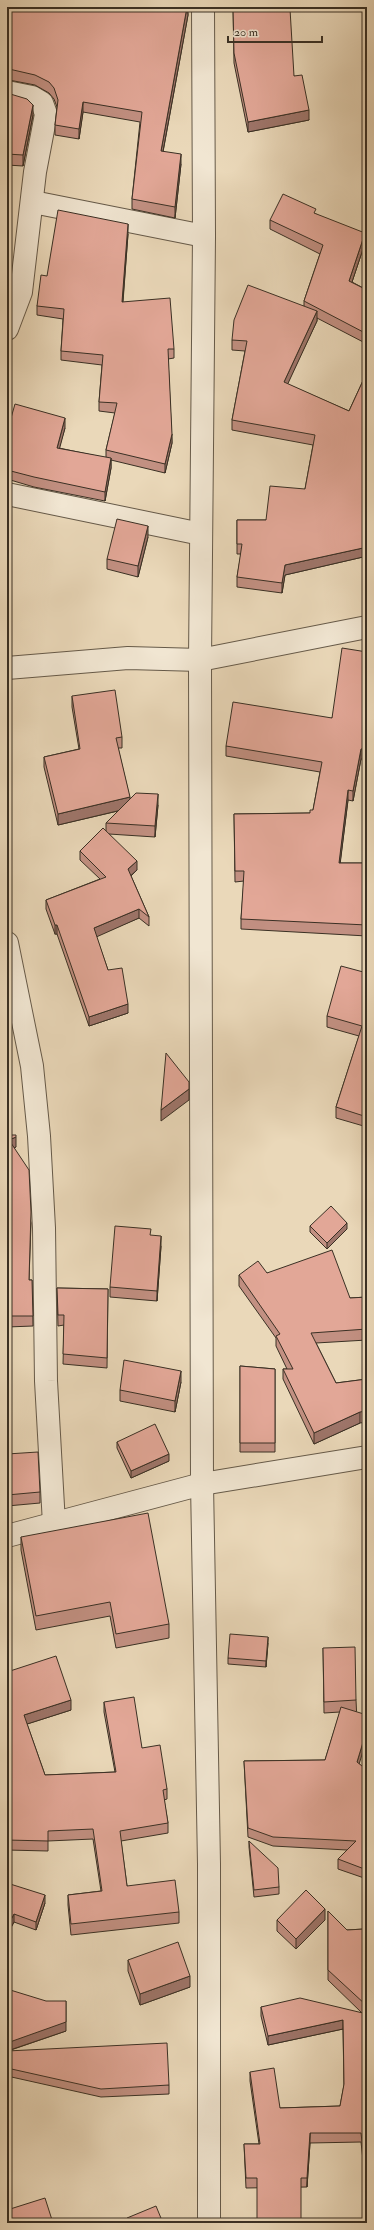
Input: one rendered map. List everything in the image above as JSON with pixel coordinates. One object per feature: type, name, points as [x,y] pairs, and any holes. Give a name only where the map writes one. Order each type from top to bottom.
[{"type":"street","points":[[203,7],[204,236],[200,660],[202,1484],[209,1864],[209,2223]]},
{"type":"street","points":[[7,92],[32,97],[42,103],[46,114],[35,172],[33,202],[21,292],[7,329]]},
{"type":"street","points":[[33,202],[204,236]]},
{"type":"street","points":[[7,494],[201,534]]},
{"type":"street","points":[[7,668],[128,658],[200,660],[367,627]]},
{"type":"street","points":[[7,943],[32,1066],[39,1136],[44,1228],[46,1381],[54,1524]]},
{"type":"street","points":[[7,1536],[202,1484],[367,1457]]},
{"type":"building","points":[[7,7],[187,7],[161,151],[181,154],[175,207],[132,199],[142,112],[83,102],[79,129],[55,125],[58,100],[54,88],[49,82],[35,75],[9,69],[7,70]]},
{"type":"building","points":[[233,7],[262,7],[262,10],[290,9],[294,76],[302,75],[309,110],[248,122],[234,53]]},
{"type":"building","points":[[7,93],[27,99],[33,105],[23,155],[7,154]]},
{"type":"building","points":[[283,194],[316,209],[314,213],[365,233],[349,281],[367,290],[367,334],[304,301],[323,245],[270,220]]},
{"type":"building","points":[[58,210],[128,224],[122,302],[170,298],[174,349],[168,349],[172,434],[165,464],[106,450],[117,403],[99,402],[103,355],[61,351],[64,309],[37,306],[41,275],[47,276]]},
{"type":"building","points":[[248,285],[317,311],[284,382],[349,411],[367,372],[367,555],[364,556],[363,548],[285,565],[282,583],[237,577],[242,544],[237,544],[237,520],[266,520],[270,486],[305,489],[315,435],[232,420],[247,341],[232,340],[234,320]]},
{"type":"building","points":[[15,404],[65,418],[57,448],[111,458],[105,492],[7,470],[7,432]]},
{"type":"building","points":[[117,519],[148,526],[138,566],[107,559]]},
{"type":"building","points":[[342,648],[367,652],[367,748],[361,749],[353,791],[348,790],[339,863],[367,863],[367,925],[241,919],[244,871],[235,871],[234,814],[310,813],[310,810],[313,810],[322,762],[226,746],[233,702],[332,718]]},
{"type":"building","points":[[115,690],[122,737],[116,738],[130,797],[58,814],[44,757],[80,749],[72,696]]},
{"type":"building","points":[[136,793],[158,794],[155,826],[106,823]]},
{"type":"building","points":[[103,828],[137,861],[128,869],[149,917],[139,909],[94,928],[108,970],[122,968],[128,1004],[89,1017],[57,925],[55,925],[46,900],[106,877],[80,851]]},
{"type":"building","points":[[341,966],[367,973],[367,1117],[336,1107],[362,1026],[327,1016]]},
{"type":"building","points":[[166,1053],[189,1082],[189,1089],[161,1110]]},
{"type":"building","points":[[7,1135],[16,1135],[16,1137],[9,1140],[29,1170],[31,1212],[29,1280],[32,1280],[33,1316],[7,1316]]},
{"type":"building","points":[[331,1206],[347,1223],[327,1243],[310,1226]]},
{"type":"building","points":[[115,1226],[151,1229],[150,1235],[161,1236],[157,1291],[110,1287]]},
{"type":"building","points":[[332,1250],[350,1298],[367,1297],[367,1329],[311,1333],[336,1383],[367,1379],[367,1411],[360,1412],[314,1433],[283,1369],[293,1369],[276,1336],[280,1334],[239,1275],[258,1261],[267,1273]]},
{"type":"building","points":[[57,1288],[108,1289],[107,1358],[63,1354],[64,1315],[58,1315]]},
{"type":"building","points":[[124,1360],[181,1371],[175,1401],[120,1390]]},
{"type":"building","points":[[240,1366],[275,1369],[275,1443],[240,1443]]},
{"type":"building","points":[[155,1424],[169,1454],[131,1471],[117,1442]]},
{"type":"building","points":[[38,1452],[40,1492],[7,1495],[7,1454]]},
{"type":"building","points":[[148,1513],[169,1624],[116,1634],[110,1602],[36,1616],[21,1537]]},
{"type":"building","points":[[230,1634],[268,1637],[266,1661],[228,1658]]},
{"type":"building","points":[[355,1647],[356,1700],[324,1702],[323,1648]]},
{"type":"building","points":[[56,1656],[71,1700],[24,1715],[45,1775],[116,1772],[104,1702],[134,1697],[142,1748],[160,1745],[167,1789],[163,1790],[168,1823],[120,1831],[127,1886],[175,1880],[179,1912],[71,1924],[68,1895],[102,1891],[93,1829],[48,1831],[48,1841],[7,1840],[7,1672]]},
{"type":"building","points":[[341,1707],[367,1715],[367,1729],[357,1762],[367,1770],[367,1870],[338,1859],[356,1841],[273,1837],[248,1828],[244,1761],[325,1760]]},
{"type":"building","points":[[249,1841],[278,1868],[279,1887],[254,1890]]},
{"type":"building","points":[[7,1883],[45,1895],[36,1922],[14,1914],[7,1927]]},
{"type":"building","points":[[306,1890],[325,1909],[296,1939],[277,1920]]},
{"type":"building","points":[[328,1911],[347,1930],[364,1929],[366,2005],[328,1970]]},
{"type":"building","points":[[178,1942],[190,1976],[140,1994],[128,1960]]},
{"type":"building","points":[[7,1989],[46,2001],[66,2001],[66,2022],[7,2043]]},
{"type":"building","points":[[300,1998],[367,2014],[367,2187],[361,2133],[310,2133],[307,2178],[301,2178],[301,2223],[257,2223],[257,2178],[246,2178],[244,2144],[260,2144],[250,2072],[274,2068],[280,2108],[340,2106],[344,2084],[343,2020],[268,2036],[261,2007]]},
{"type":"building","points":[[167,2043],[169,2085],[101,2089],[7,2068],[7,2051]]},
{"type":"building","points":[[45,2198],[53,2223],[7,2223],[7,2210]]},
{"type":"building","points":[[156,2206],[163,2223],[129,2223],[127,2218]]}]
